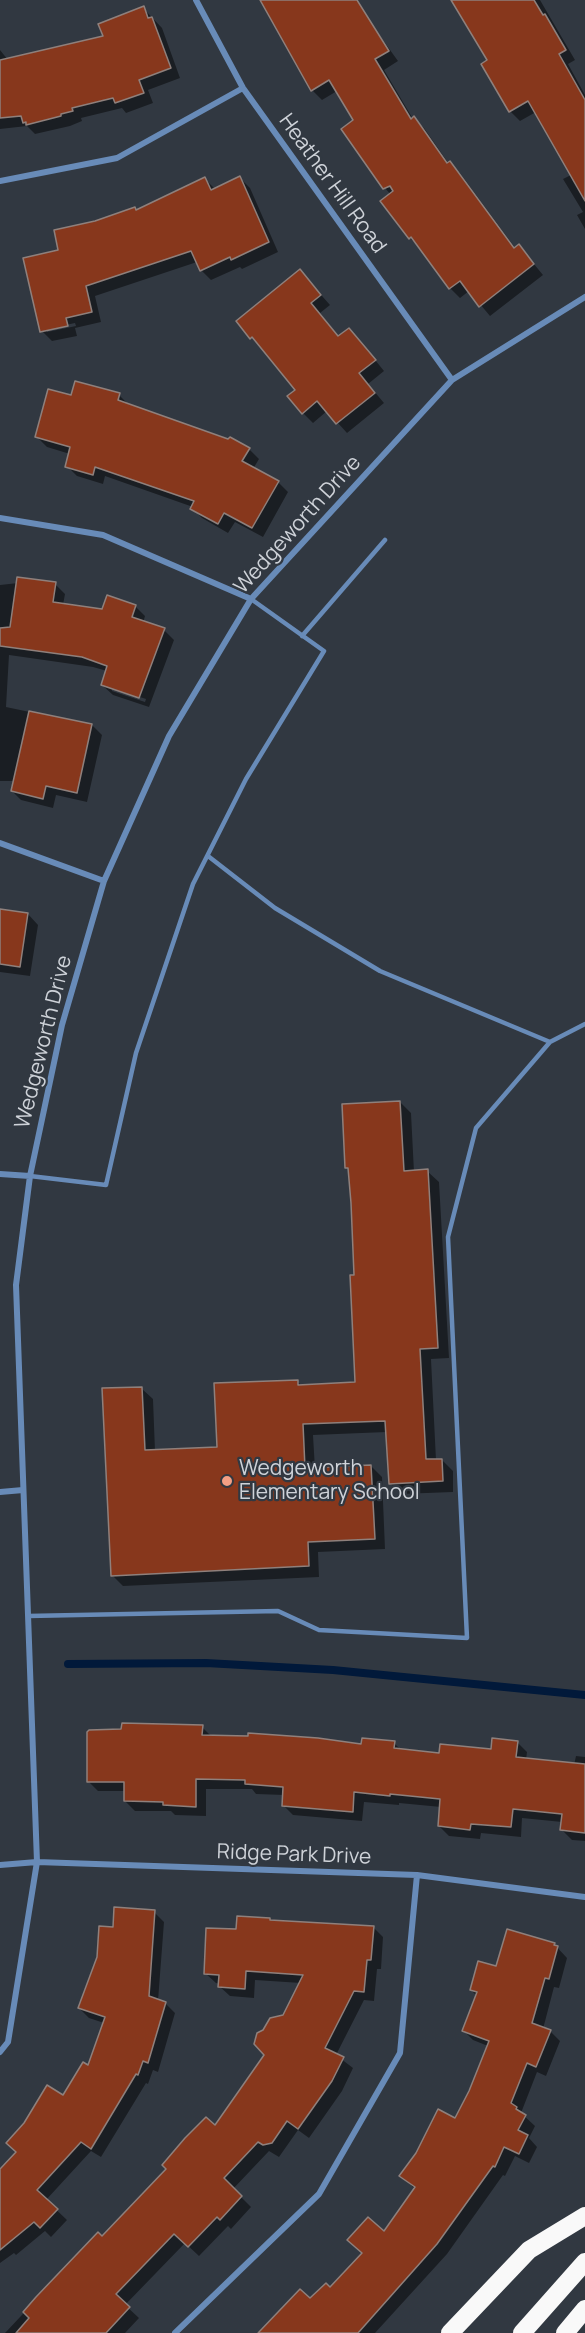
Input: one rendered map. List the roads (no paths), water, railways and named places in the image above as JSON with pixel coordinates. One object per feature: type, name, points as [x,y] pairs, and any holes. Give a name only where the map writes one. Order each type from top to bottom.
[{"type":"highway","points":[[450,2333],[529,2250],[585,2216]]},
{"type":"highway","points":[[522,2333],[585,2262]]},
{"type":"highway","points":[[565,2333],[585,2309]]},
{"type":"street","name":"Heather Hill Road","points":[[196,0],[243,88],[452,380]]},
{"type":"street","points":[[0,181],[117,158],[243,88]]},
{"type":"street","name":"Wedgeworth Drive","points":[[0,2052],[8,2042],[37,1862],[16,1285],[30,1176],[62,1025],[104,881],[169,736],[251,599],[452,380],[585,297]]},
{"type":"street","points":[[0,518],[103,534],[251,599]]},
{"type":"street","points":[[0,843],[104,881]]},
{"type":"street","points":[[0,1174],[30,1176]]},
{"type":"street","points":[[0,1492],[23,1490]]},
{"type":"street","name":"Ridge Park Drive","points":[[0,1865],[37,1862],[417,1875],[585,1897]]},
{"type":"street","points":[[175,2333],[319,2194],[400,2053],[417,1875]]},
{"type":"lane","points":[[302,636],[385,540]]},
{"type":"lane","points":[[30,1176],[106,1185],[136,1053],[194,884],[246,779],[324,651],[251,599]]},
{"type":"lane","points":[[208,856],[275,908],[380,971],[550,1042]]},
{"type":"lane","points":[[28,1616],[278,1611],[320,1630],[467,1638],[448,1237],[476,1128],[550,1042],[585,1024]]},
{"type":"waterway","points":[[68,1664],[206,1663],[333,1670],[585,1695]]},
{"type":"place","name":"Wedgeworth Elementary School","points":[[227,1481]]}]
